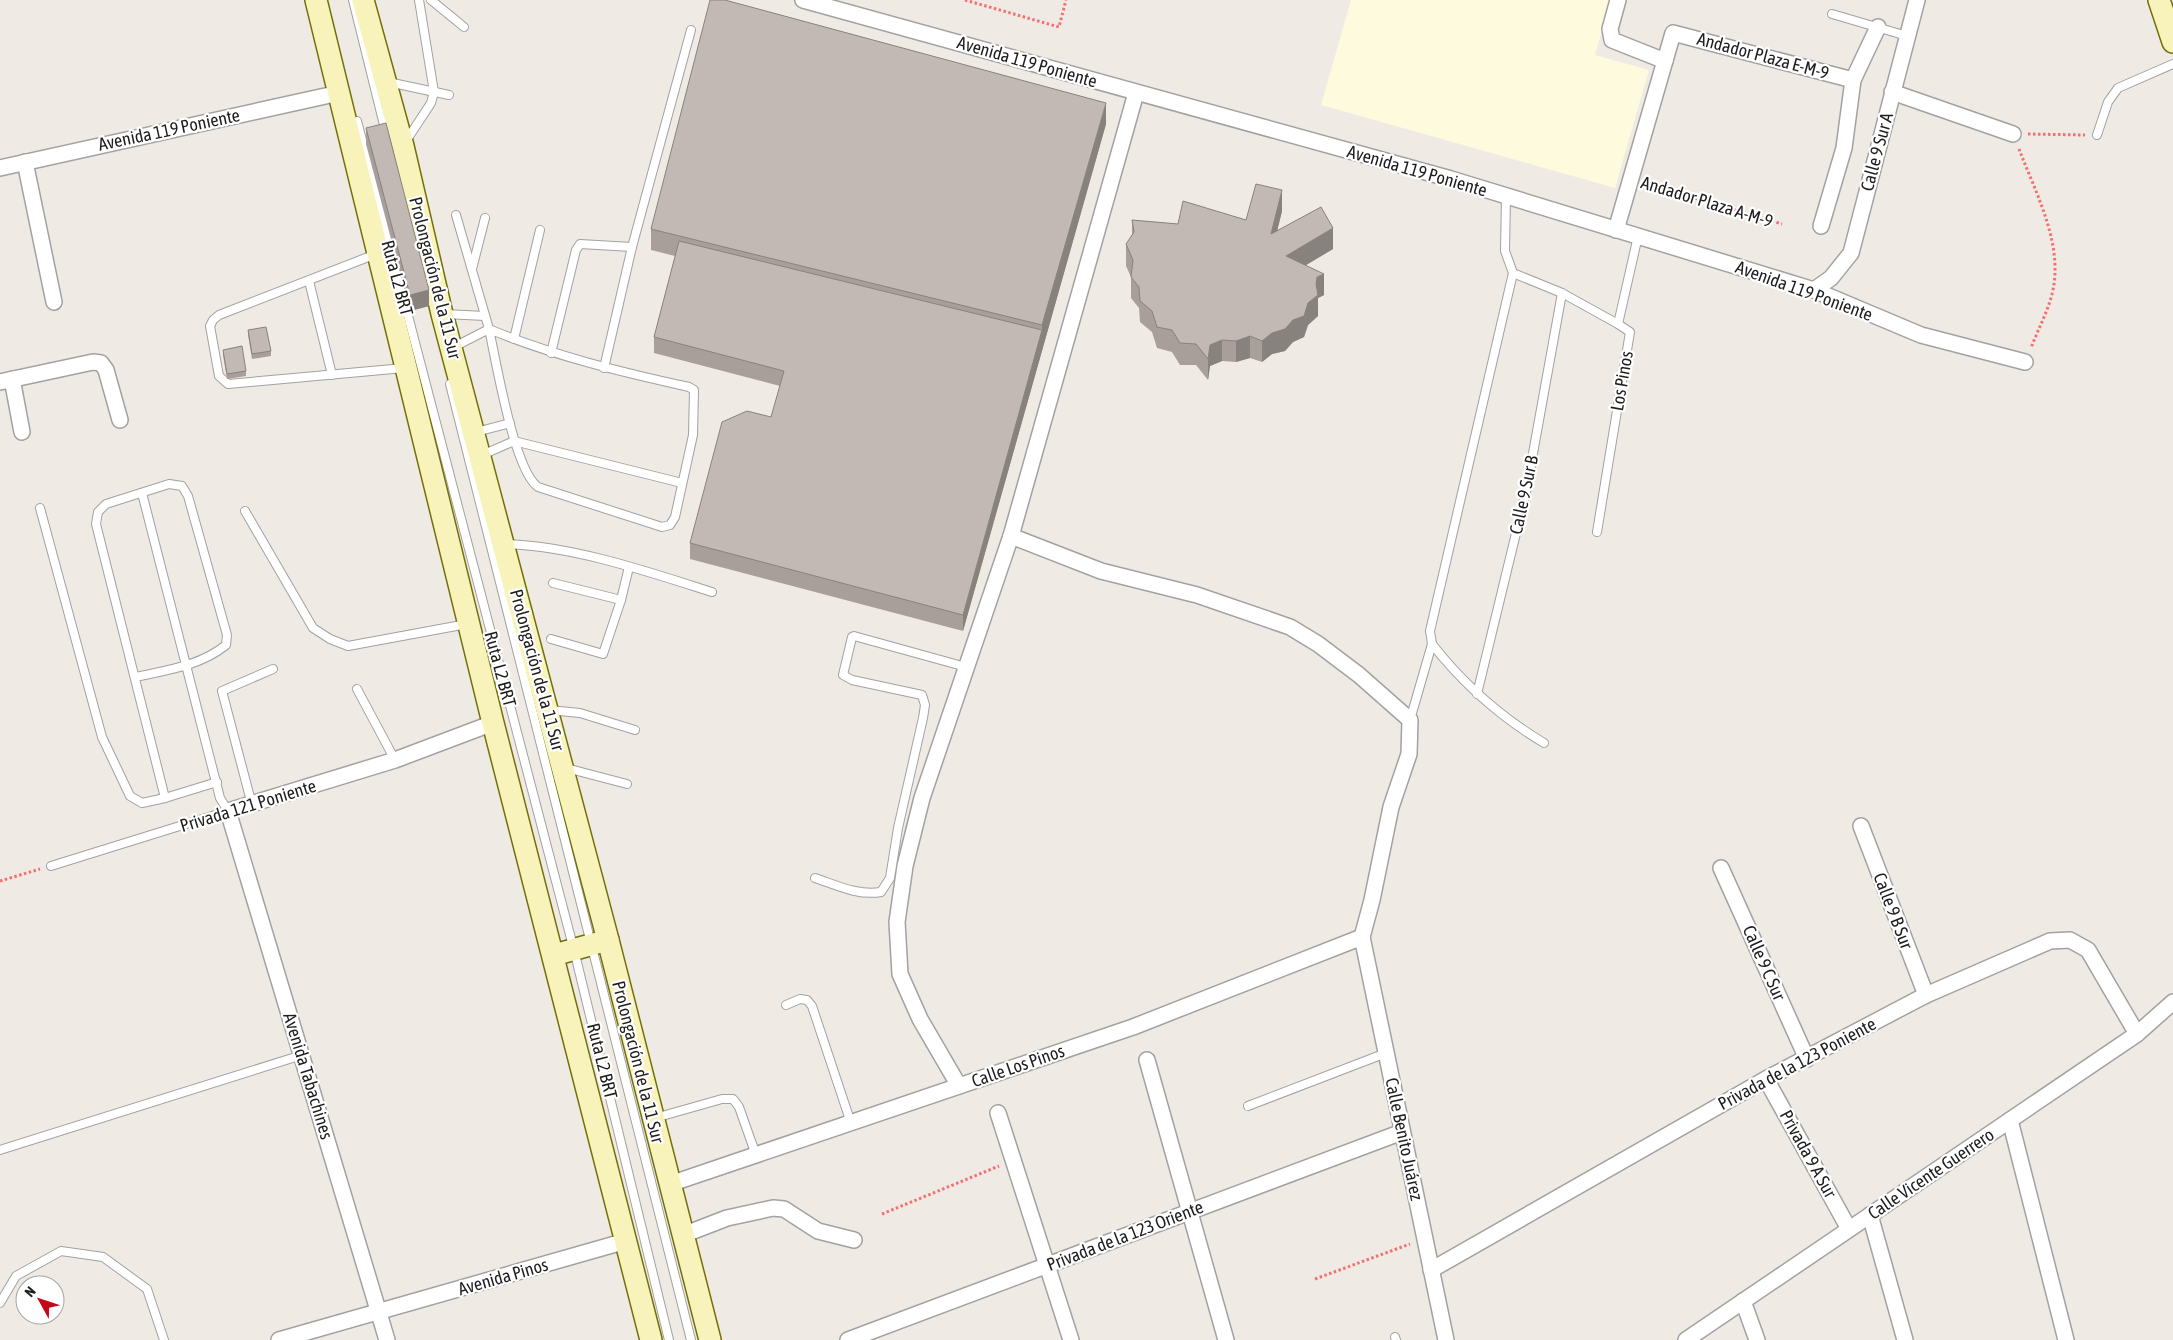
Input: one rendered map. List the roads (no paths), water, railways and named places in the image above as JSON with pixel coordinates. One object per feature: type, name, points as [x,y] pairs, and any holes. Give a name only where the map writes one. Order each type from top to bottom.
[{"type":"main road","name":"Prolongación de la 11 Sur","points":[[316,0],[493,723],[582,947],[653,1118],[710,1340]]},
{"type":"main road","name":"Prolongación de la 11 Sur","points":[[363,0],[384,81],[396,144],[452,348],[562,767],[582,947],[626,1241],[651,1340]]},
{"type":"main road","points":[[2159,0],[2173,42]]},
{"type":"street","name":"Avenida 119 Poniente","points":[[803,0],[1451,179],[1814,290],[1921,335],[2025,362]]},
{"type":"street","points":[[1618,0],[1610,29],[1612,40],[1665,61]]},
{"type":"street","name":"Calle 9 Sur A","points":[[1814,290],[1831,278],[1851,253],[1917,0]]},
{"type":"street","points":[[1821,226],[1844,148],[1853,80],[1878,27]]},
{"type":"street","name":"Andador Plaza A-M-9","points":[[1616,230],[1673,33]]},
{"type":"street","name":"Andador Plaza E-M-9","points":[[1673,33],[1853,80]]},
{"type":"street","points":[[1892,92],[2013,134]]},
{"type":"street","name":"Avenida 119 Poniente","points":[[0,168],[339,93]]},
{"type":"street","points":[[958,1086],[920,1019],[900,974],[897,922],[905,866],[922,798],[1011,536],[1136,93]]},
{"type":"street","points":[[25,162],[54,302]]},
{"type":"street","points":[[22,432],[6,380],[93,362],[100,363],[106,370],[120,420]]},
{"type":"street","points":[[1011,536],[1101,571],[1197,595],[1290,627],[1318,644],[1359,675],[1410,720],[1409,754],[1391,807],[1372,900],[1362,937]]},
{"type":"street","name":"Privada 121 Poniente","points":[[228,811],[395,760],[493,723]]},
{"type":"street","name":"Avenida Tabachines","points":[[228,811],[387,1340]]},
{"type":"street","name":"Calle 9 B Sur","points":[[1860,826],[1926,995]]},
{"type":"street","name":"Calle 9 C Sur","points":[[1721,868],[1807,1058]]},
{"type":"street","name":"Calle Los Pinos","points":[[670,1184],[1133,1027],[1362,937]]},
{"type":"street","name":"Calle Benito Juárez","points":[[1362,937],[1446,1340]]},
{"type":"street","name":"Privada de la 123 Poniente","points":[[1431,1270],[1766,1079],[1926,995],[2050,941],[2070,940],[2088,950],[2137,1034]]},
{"type":"street","name":"Calle Vicente Guerrero","points":[[1686,1340],[2137,1034],[2173,1002]]},
{"type":"street","points":[[1147,1060],[1226,1340]]},
{"type":"street","name":"Privada 9 A Sur","points":[[1766,1079],[1850,1229]]},
{"type":"street","points":[[998,1113],[1071,1340]]},
{"type":"street","points":[[2010,1120],[2066,1340]]},
{"type":"street","name":"Privada de la 123 Oriente","points":[[848,1340],[1402,1132]]},
{"type":"street","points":[[683,1236],[727,1218],[773,1208],[784,1209],[818,1232],[854,1240]]},
{"type":"street","points":[[1870,1215],[1904,1340]]},
{"type":"street","name":"Avenida Pinos","points":[[279,1340],[626,1241]]},
{"type":"street","points":[[1743,1301],[1757,1340]]},
{"type":"lane","points":[[353,0],[396,144]]},
{"type":"lane","points":[[396,144],[431,103],[434,92],[419,0]]},
{"type":"lane","points":[[431,0],[464,28]]},
{"type":"lane","points":[[1832,14],[1907,36]]},
{"type":"lane","points":[[604,368],[632,247],[691,30]]},
{"type":"lane","points":[[2097,135],[2108,102],[2118,88],[2173,64]]},
{"type":"lane","points":[[384,81],[449,95]]},
{"type":"lane","name":"Ruta L2 BRT","points":[[354,111],[691,1340]]},
{"type":"lane","points":[[1410,720],[1432,644],[1430,631],[1513,273],[1505,251],[1506,196]]},
{"type":"lane","points":[[452,348],[489,329],[551,353],[604,368],[689,387],[694,390],[693,435],[675,517],[670,525],[662,527],[538,487],[531,482],[514,441],[489,329],[456,215]]},
{"type":"lane","points":[[471,271],[484,218]]},
{"type":"lane","points":[[514,339],[540,230]]},
{"type":"lane","name":"Los Pinos","points":[[1597,532],[1630,332],[1618,324],[1638,236]]},
{"type":"lane","points":[[551,353],[576,250],[580,244],[632,247]]},
{"type":"lane","points":[[378,253],[219,315],[210,326],[219,376],[228,384],[406,367]]},
{"type":"lane","points":[[1513,273],[1562,293],[1618,324]]},
{"type":"lane","points":[[309,281],[332,375]]},
{"type":"lane","name":"Calle 9 Sur B","points":[[1477,694],[1526,492],[1562,293]]},
{"type":"lane","points":[[442,314],[485,316]]},
{"type":"lane","name":"Ruta L2 BRT","points":[[447,374],[582,947],[668,1340]]},
{"type":"lane","points":[[473,433],[510,422]]},
{"type":"lane","points":[[480,456],[514,441],[682,483]]},
{"type":"lane","points":[[136,677],[187,666],[216,653],[226,645],[227,635],[188,496],[182,486],[170,484],[106,504],[98,512],[96,524],[166,798]]},
{"type":"lane","points":[[142,493],[220,798],[228,811]]},
{"type":"lane","points":[[40,508],[102,737],[130,796],[142,803],[166,798],[216,782]]},
{"type":"lane","points":[[245,511],[313,628],[330,639],[348,646],[469,624]]},
{"type":"lane","points":[[504,544],[539,546],[629,567],[712,592]]},
{"type":"lane","points":[[551,639],[604,654],[629,567]]},
{"type":"lane","points":[[553,583],[621,600]]},
{"type":"lane","points":[[815,878],[870,894],[881,892],[890,878],[898,828],[925,705],[922,695],[852,680],[843,675],[852,637],[966,667]]},
{"type":"lane","points":[[1432,644],[1477,694],[1509,722],[1544,743]]},
{"type":"lane","points":[[252,805],[222,691],[274,669]]},
{"type":"lane","points":[[357,689],[395,760]]},
{"type":"lane","points":[[547,710],[580,714],[635,730]]},
{"type":"lane","points":[[562,767],[627,784]]},
{"type":"lane","name":"Privada 121 Poniente","points":[[51,866],[228,811]]},
{"type":"lane","points":[[786,1005],[800,999],[807,1000],[812,1006],[851,1123]]},
{"type":"lane","points":[[1248,1106],[1386,1053]]},
{"type":"lane","points":[[0,1150],[302,1056]]},
{"type":"lane","points":[[653,1118],[722,1099],[733,1099],[739,1107],[756,1155]]},
{"type":"lane","points":[[0,1303],[16,1276],[61,1251],[102,1256],[146,1289],[164,1340]]}]
